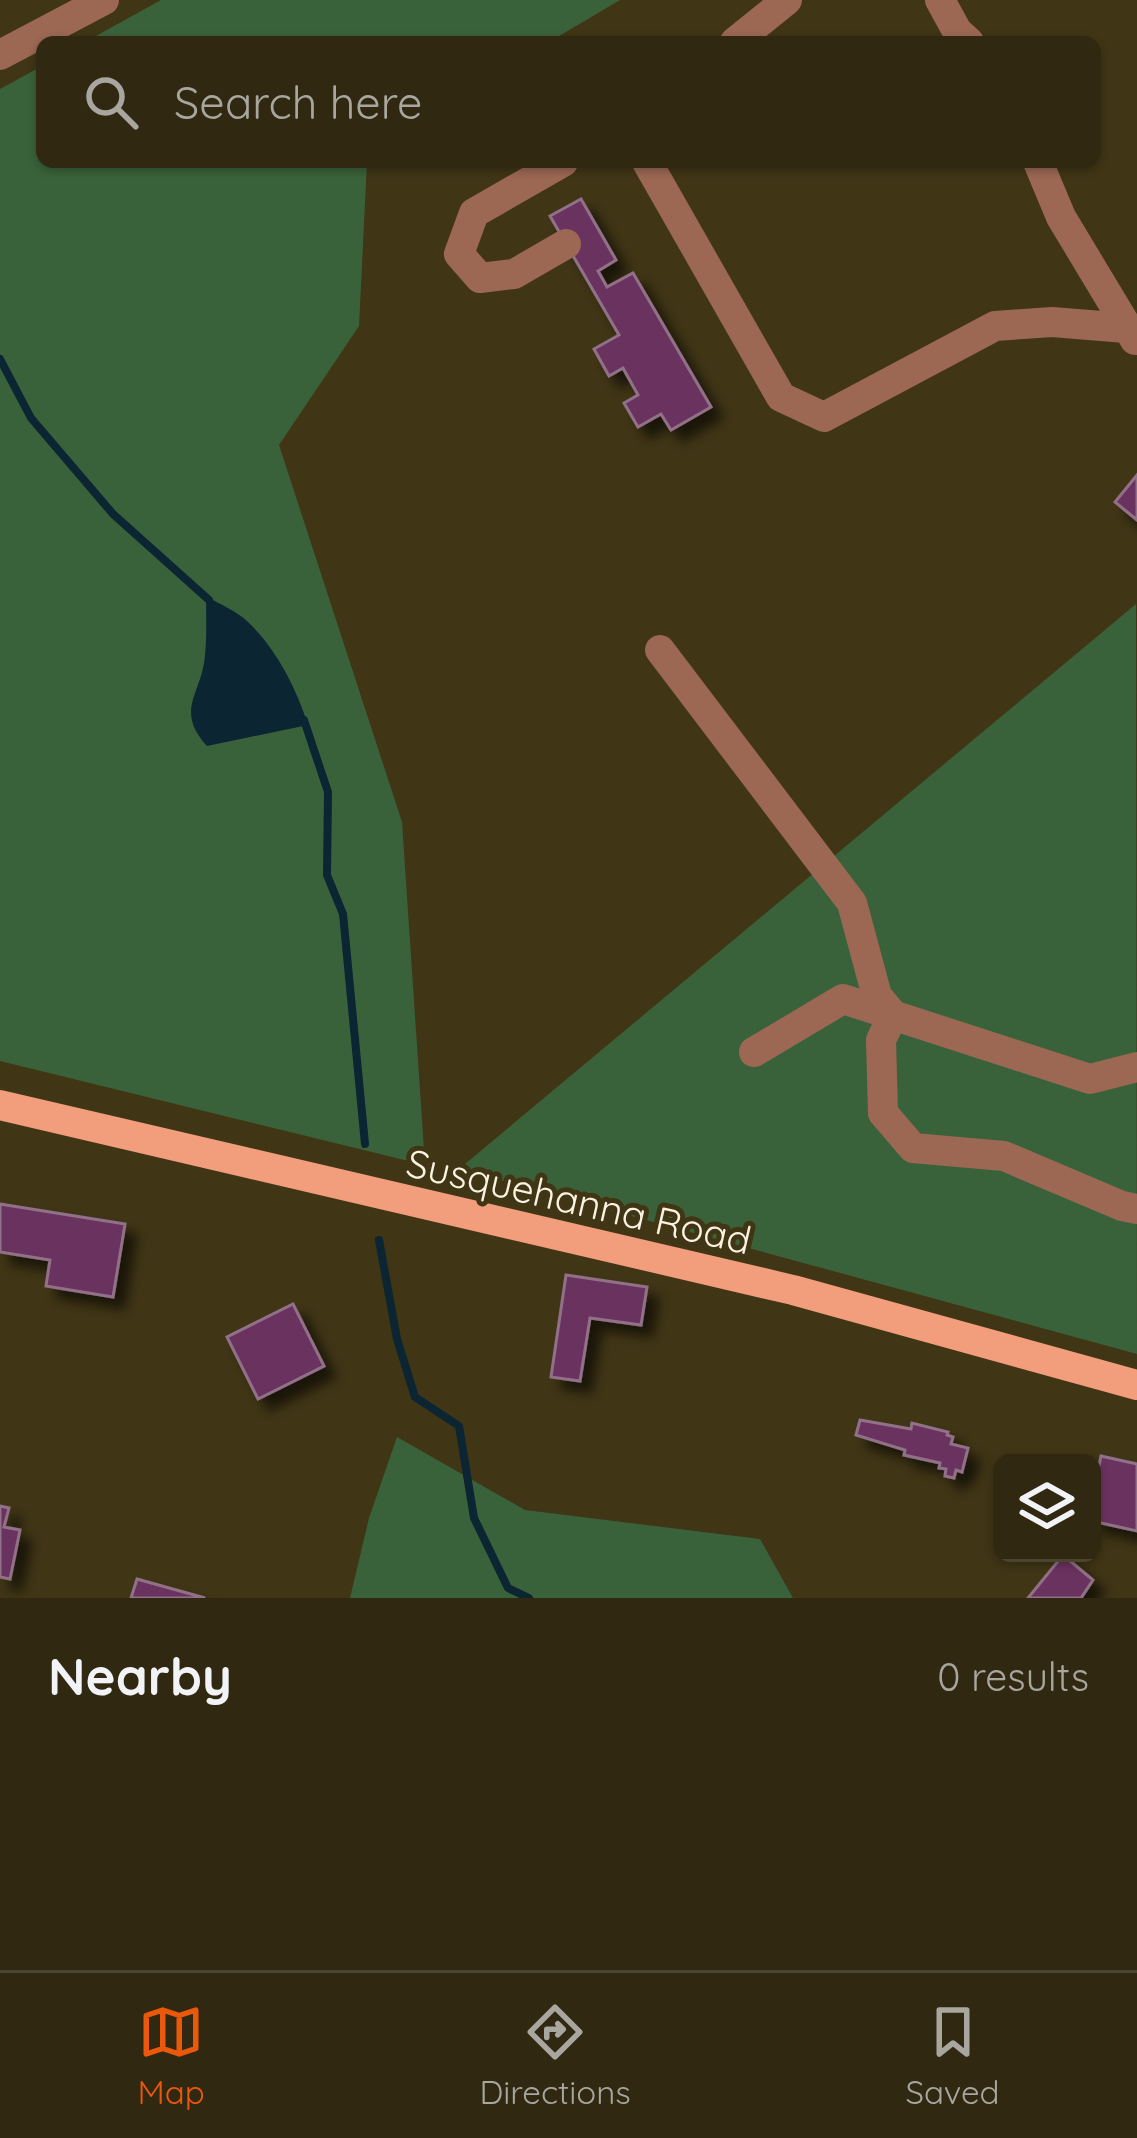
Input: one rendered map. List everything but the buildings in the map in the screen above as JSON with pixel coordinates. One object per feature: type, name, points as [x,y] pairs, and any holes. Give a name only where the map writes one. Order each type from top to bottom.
[{"type":"main road","name":"Susquehanna Road","points":[[0,1105],[793,1291],[1137,1385]]},
{"type":"street","points":[[0,55],[104,0]]},
{"type":"street","points":[[742,36],[787,0]]},
{"type":"street","points":[[940,0],[962,36]]},
{"type":"street","points":[[553,168],[474,213],[459,254],[480,278],[514,274],[566,244]]},
{"type":"street","points":[[650,168],[781,397],[824,416],[995,326],[1052,322],[1131,335]]},
{"type":"street","points":[[1041,168],[1061,217],[1131,335]]},
{"type":"street","points":[[660,650],[852,903],[877,996],[893,1015]]},
{"type":"street","points":[[754,1052],[843,999],[1090,1079],[1137,1067]]},
{"type":"street","points":[[893,1015],[881,1040],[884,1113],[913,1148],[1004,1156],[1137,1209]]},
{"type":"green space","points":[[161,0],[620,0],[559,36],[96,36]]},
{"type":"green space","points":[[36,69],[36,168],[367,168],[359,326],[279,445],[402,822],[425,1165],[0,1061],[0,89]]},
{"type":"green space","points":[[1136,604],[1137,1354],[459,1169]]},
{"type":"green space","points":[[397,1437],[525,1510],[760,1539],[793,1598],[350,1598],[369,1518]]},
{"type":"water","points":[[206,596],[244,618],[268,645],[308,725],[207,746],[197,733],[191,711],[205,655]]},
{"type":"waterway","points":[[0,359],[31,418],[113,514],[209,600]]},
{"type":"waterway","points":[[304,720],[328,792],[327,875],[343,914],[365,1144]]},
{"type":"waterway","points":[[379,1240],[397,1339],[415,1397],[459,1426],[474,1518],[508,1588],[529,1598]]}]
